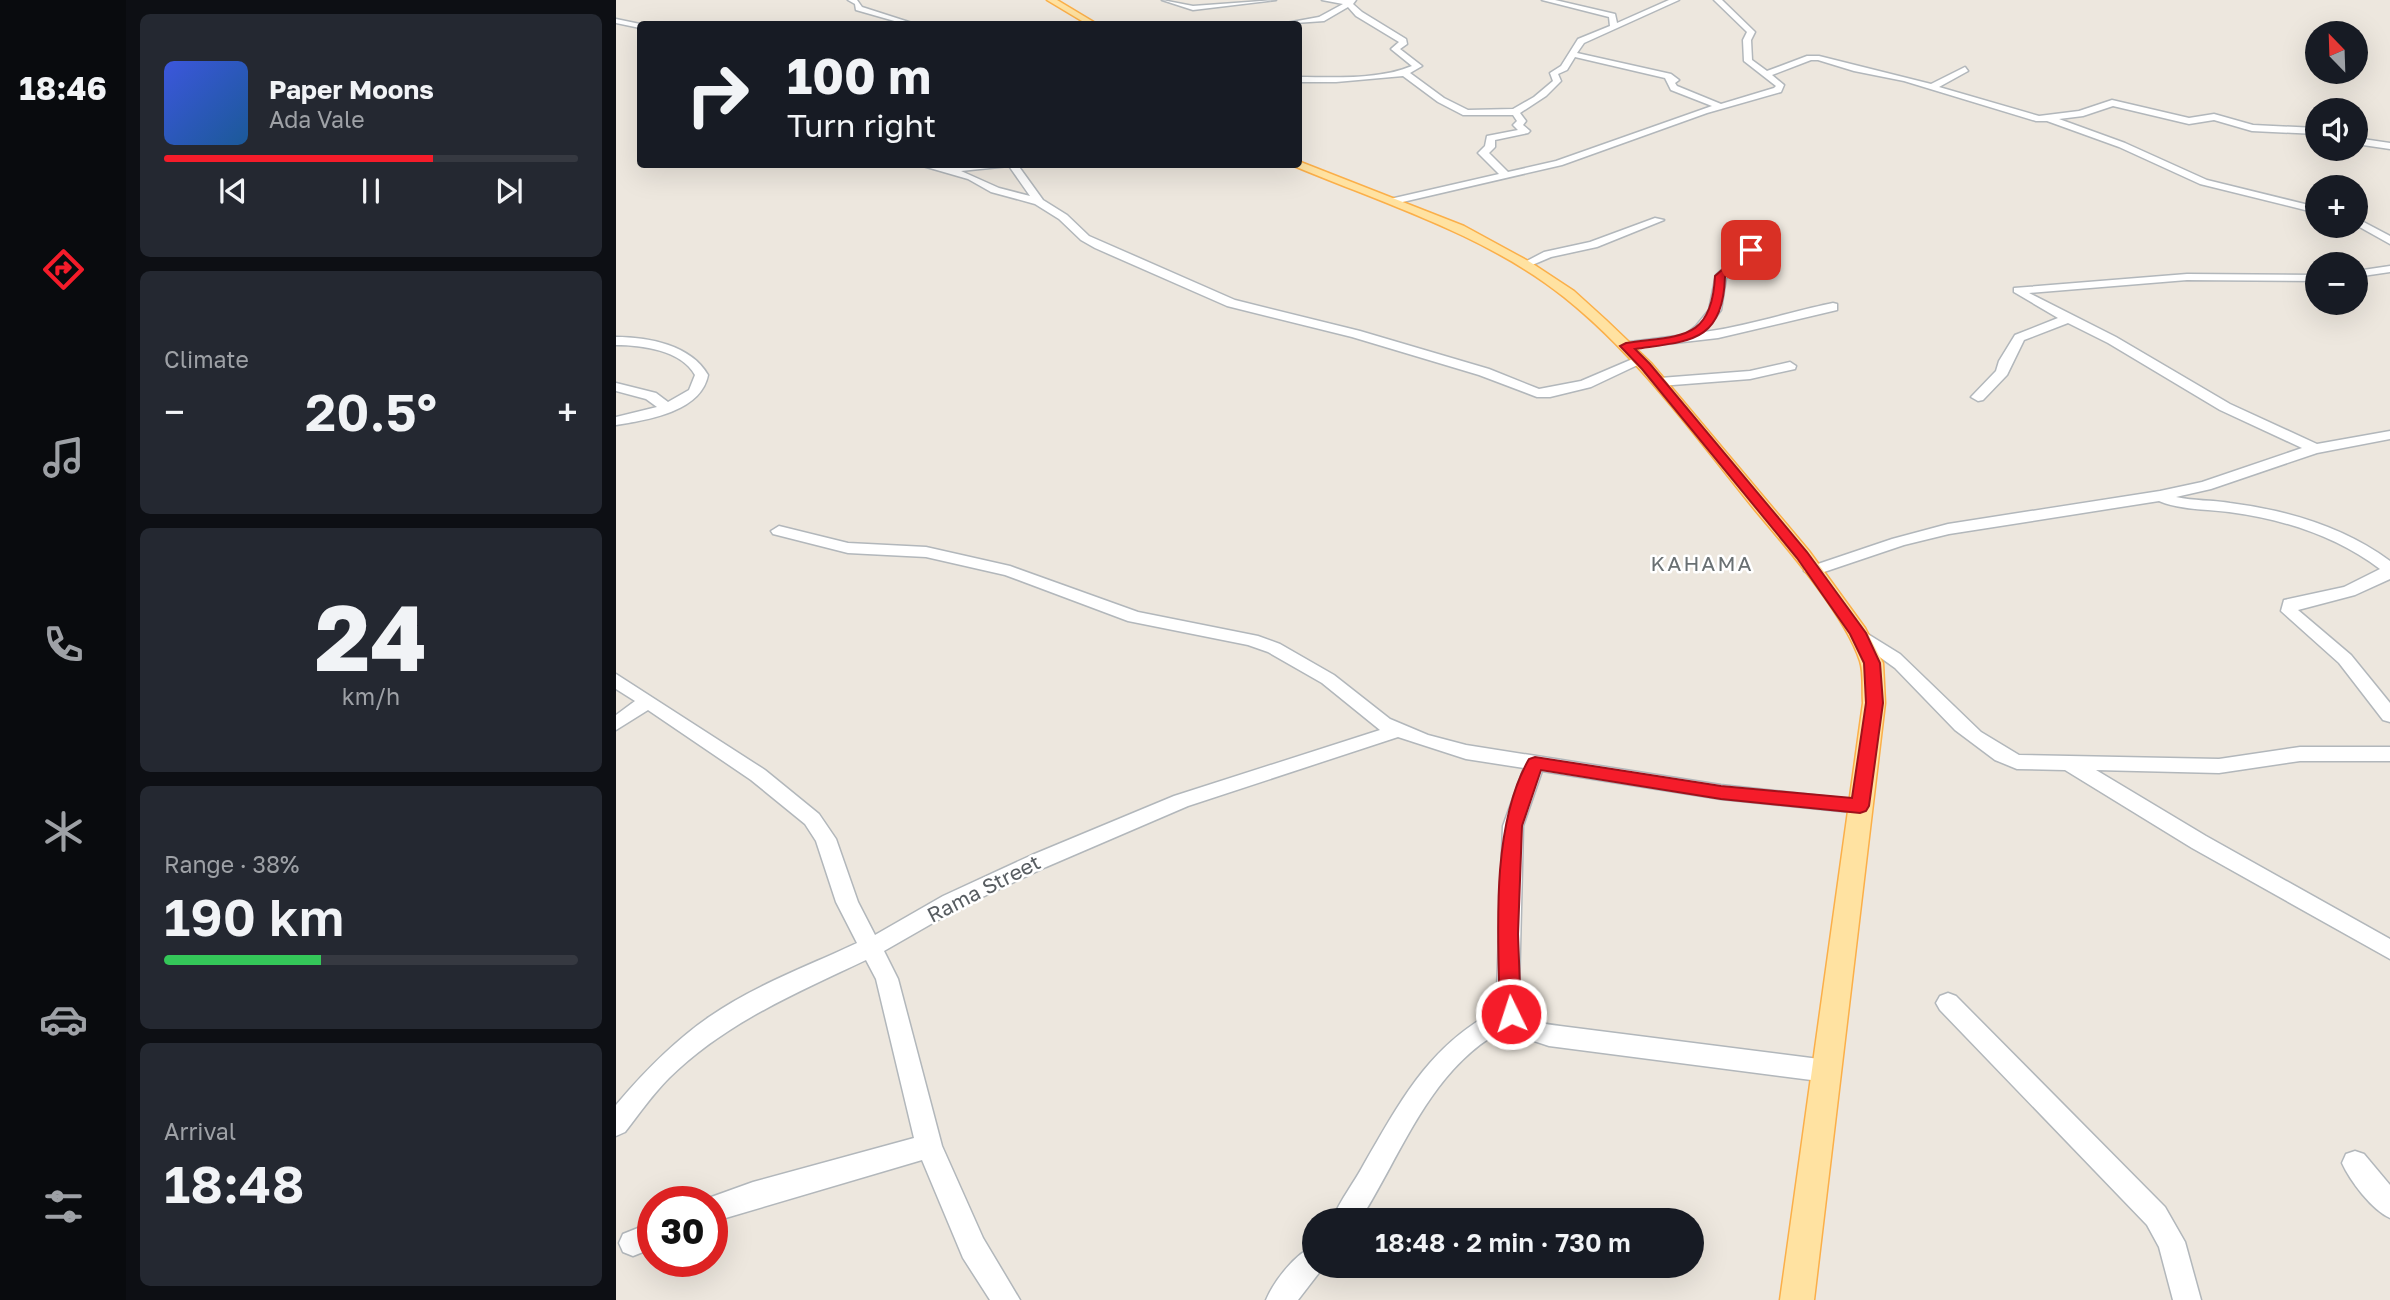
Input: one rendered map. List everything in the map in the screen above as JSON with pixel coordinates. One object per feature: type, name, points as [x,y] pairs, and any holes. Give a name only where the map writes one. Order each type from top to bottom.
[{"type":"main road","points":[[1051,0],[1088,21]]},
{"type":"main road","points":[[1302,166],[1460,229],[1525,265],[1569,294],[1660,382],[1812,571],[1858,633],[1872,663],[1874,703],[1831,1018],[1827,1071],[1797,1300]]},
{"type":"street","points":[[852,0],[859,8],[901,21]]},
{"type":"street","points":[[1166,0],[1193,8],[1272,0]]},
{"type":"street","points":[[1326,0],[1352,2]]},
{"type":"street","points":[[1546,0],[1612,16],[1614,28]]},
{"type":"street","points":[[1302,79],[1409,74],[1441,100],[1466,113],[1515,112],[1552,88],[1557,82],[1554,73],[1564,68],[1581,41],[1675,0]]},
{"type":"street","points":[[1394,201],[1559,163],[1719,106],[1781,88],[1768,74],[1748,61],[1747,40],[1751,32],[1718,0]]},
{"type":"street","points":[[1302,22],[1321,19],[1352,2]]},
{"type":"street","points":[[1352,2],[1359,14],[1403,41],[1403,44],[1395,49],[1418,66],[1402,73]]},
{"type":"street","points":[[616,21],[637,25]]},
{"type":"street","points":[[1572,54],[1669,77],[1675,80],[1670,82],[1674,88],[1719,106]]},
{"type":"street","points":[[1768,74],[1810,58],[1819,58],[1854,69],[1932,86],[2039,119],[2080,114],[2112,103],[2189,121],[2214,117],[2252,128],[2305,130]]},
{"type":"street","points":[[1932,86],[1965,69]]},
{"type":"street","points":[[1505,175],[1500,167],[1483,153],[1490,147],[1490,138],[1525,131],[1519,126],[1522,121],[1515,112]]},
{"type":"street","points":[[2049,119],[2122,145],[2204,183],[2305,207]]},
{"type":"street","points":[[2368,143],[2390,146]]},
{"type":"street","points":[[940,168],[971,177],[995,190],[1039,202],[1099,246],[1231,303],[1356,334],[1477,369],[1537,393],[1550,393],[1586,384],[1633,354],[1685,338],[1754,327],[1786,316],[1833,307]]},
{"type":"street","points":[[945,169],[957,168]]},
{"type":"street","points":[[1015,168],[1039,202]]},
{"type":"street","points":[[1525,265],[1548,254],[1593,245],[1659,220]]},
{"type":"street","points":[[2368,229],[2390,241]]},
{"type":"street","points":[[1685,338],[1706,325],[1714,314],[1719,303],[1720,276],[1740,262],[1762,238]]},
{"type":"street","points":[[2369,273],[2390,268]]},
{"type":"street","points":[[2369,273],[2390,281]]},
{"type":"street","points":[[2305,278],[2187,277],[2018,290],[2112,340],[2225,407],[2315,449]]},
{"type":"street","points":[[1978,397],[2002,373],[2005,360],[2014,351],[2020,338],[2070,318]]},
{"type":"street","points":[[616,341],[649,344],[689,358],[696,367],[701,383],[696,390],[657,412],[616,421]]},
{"type":"street","points":[[1660,382],[1750,375],[1790,366]]},
{"type":"street","points":[[616,387],[650,396],[666,407]]},
{"type":"street","points":[[1812,571],[1898,542],[1948,529],[2160,496],[2206,486],[2315,449],[2390,435]]},
{"type":"street","points":[[2160,496],[2179,505],[2265,513],[2304,524],[2329,534],[2388,567],[2389,573],[2349,591],[2290,604],[2289,611],[2345,660],[2390,716]]},
{"type":"street","points":[[779,531],[848,548],[926,552],[1010,571],[1134,617],[1252,640],[1274,648],[1328,679],[1383,724],[1397,731],[1466,752],[1721,792],[1860,806]]},
{"type":"street","points":[[1858,633],[1897,660],[1942,708],[1960,720],[1990,749],[2017,762],[2219,766],[2300,754],[2390,754]]},
{"type":"street","points":[[616,680],[758,775],[812,819],[826,839],[847,902],[887,979],[929,1146],[973,1248],[1006,1300]]},
{"type":"street","points":[[616,724],[647,702]]},
{"type":"street","name":"Rama Street","points":[[616,1124],[660,1071],[717,1024],[745,1007],[871,948],[951,902],[1039,861],[1158,811],[1397,731]]},
{"type":"street","points":[[2066,762],[2390,950]]},
{"type":"street","points":[[1535,763],[1513,826],[1508,934],[1511,1014],[1525,1029],[1684,1054],[1827,1071]]},
{"type":"street","points":[[1948,1003],[2156,1216],[2171,1242],[2187,1300]]},
{"type":"street","points":[[1352,1208],[1408,1109],[1423,1089],[1454,1052],[1477,1032],[1511,1014]]},
{"type":"street","points":[[728,1204],[929,1146]]},
{"type":"street","points":[[2355,1163],[2390,1205]]},
{"type":"street","points":[[1280,1300],[1302,1273]]},
{"type":"district","name":"KAHAMA","points":[[1702,564]]},
{"type":"route","points":[[1511,1014],[1508,934],[1513,826],[1535,763],[1721,792],[1860,806],[1874,703],[1872,663],[1858,633],[1802,555],[1646,366],[1626,346],[1685,338],[1706,325],[1719,303],[1720,276],[1740,262],[1751,250]]}]
